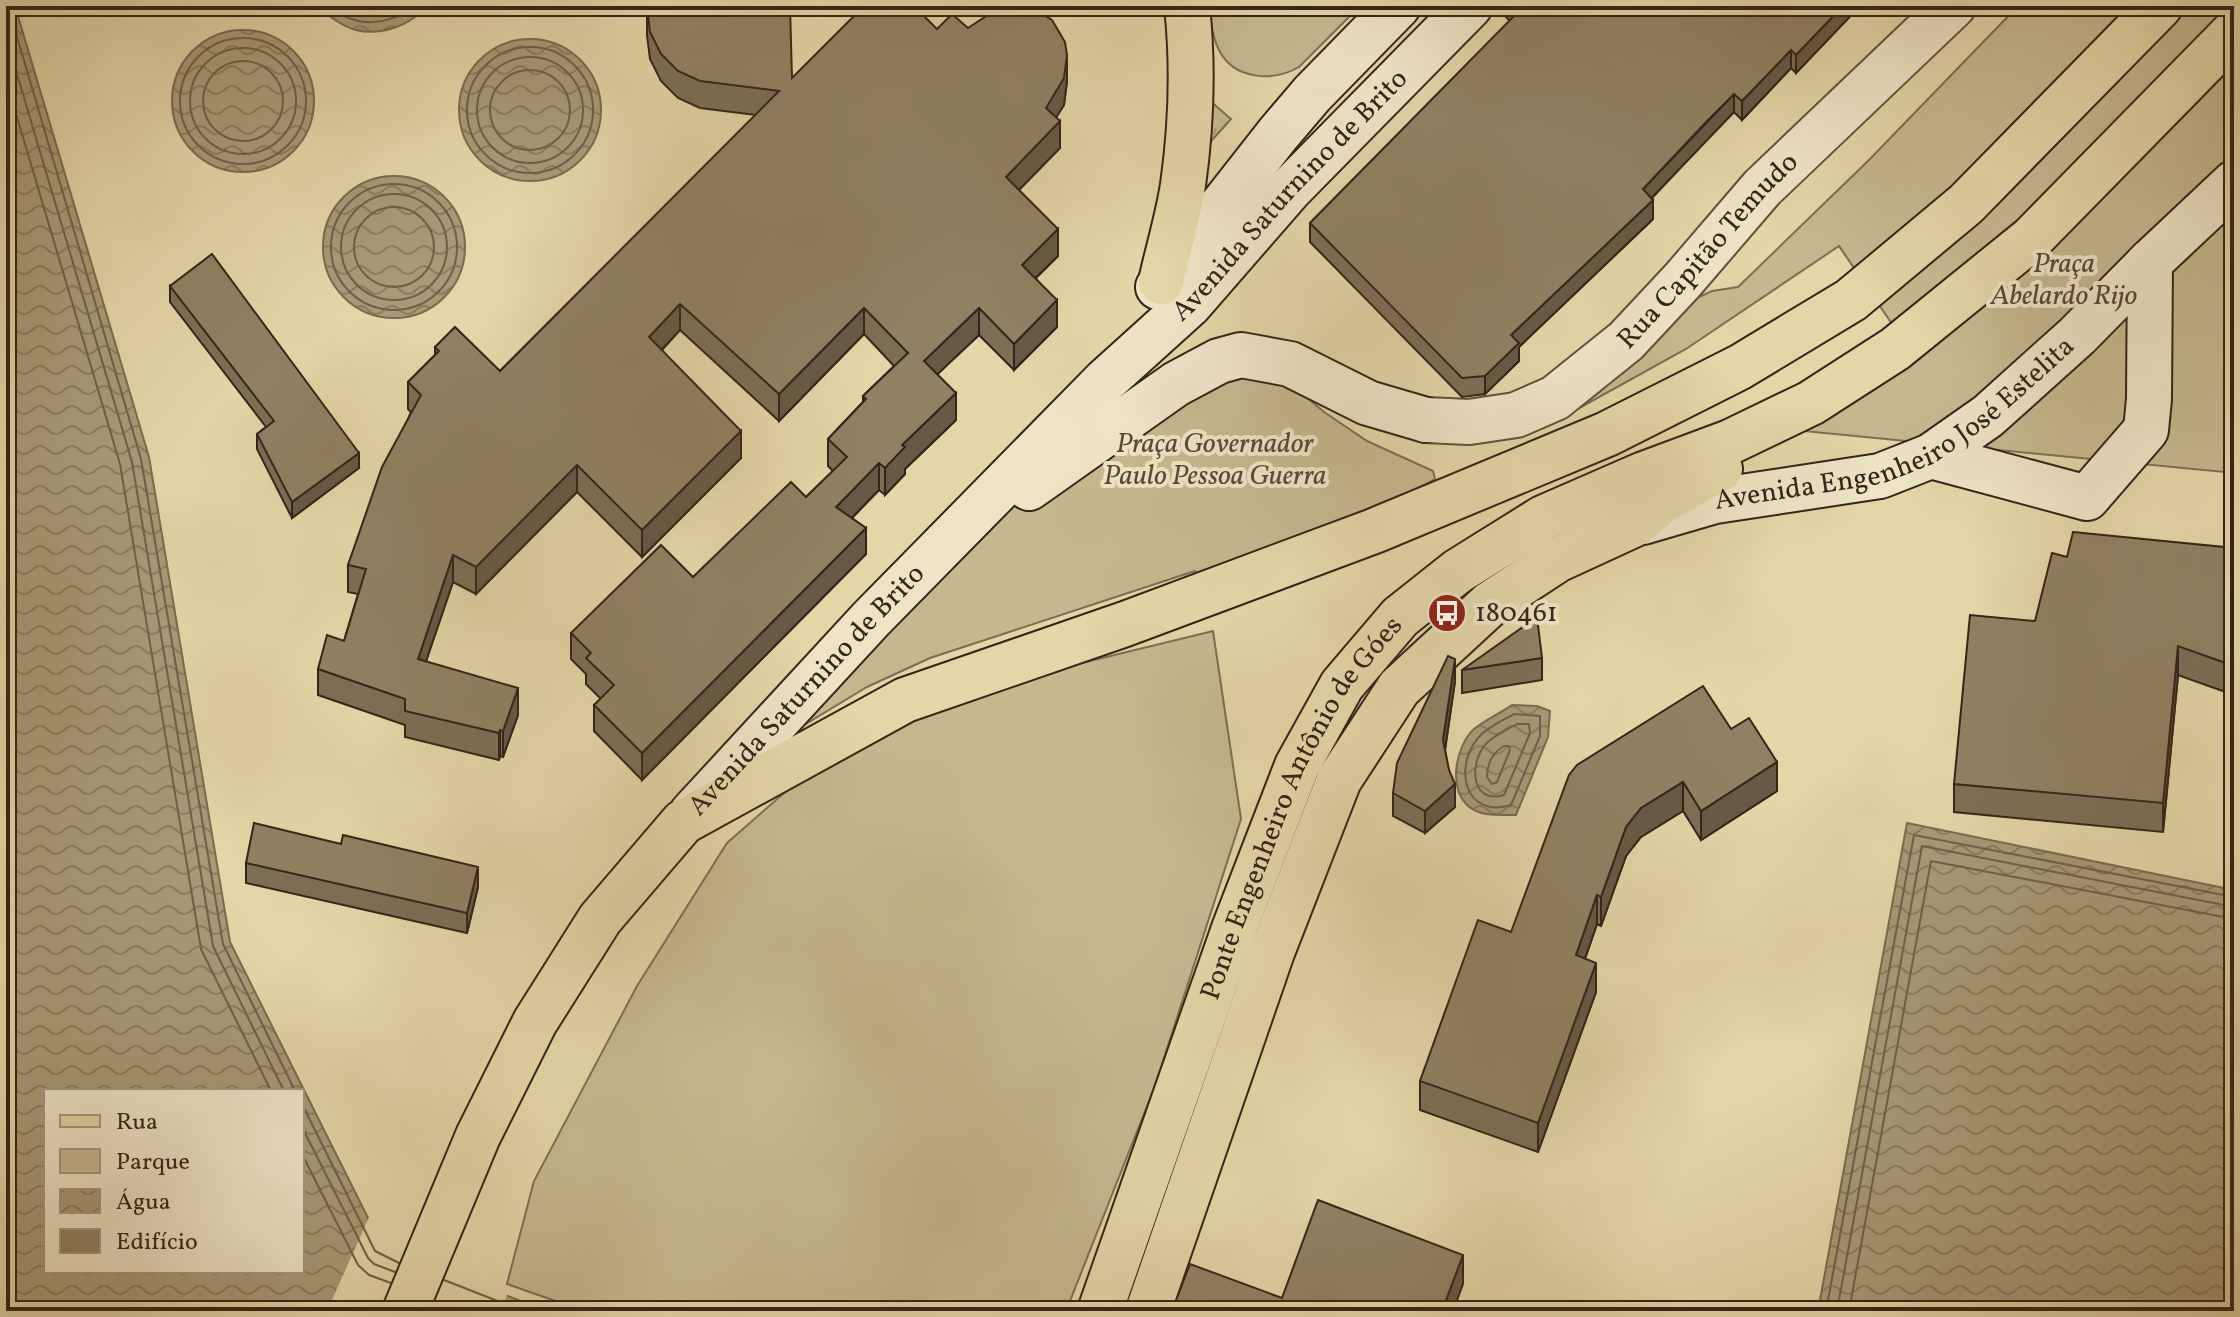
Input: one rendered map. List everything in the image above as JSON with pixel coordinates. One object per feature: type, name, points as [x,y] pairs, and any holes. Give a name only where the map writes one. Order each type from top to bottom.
[{"type":"main road","points":[[1161,282],[1183,185],[1190,90],[1191,42],[1187,6]]},
{"type":"main road","name":"Avenida Saturnino de Brito","points":[[1106,380],[1161,282],[1303,104],[1398,6]]},
{"type":"main road","name":"Avenida Saturnino de Brito","points":[[405,1311],[478,1136],[535,1022],[600,919],[683,822],[871,619],[1106,380],[1189,305],[1290,189],[1470,6]]},
{"type":"main road","name":"Rua Capitão Temudo","points":[[942,549],[1176,384],[1219,361],[1241,355],[1290,364],[1368,403],[1426,420],[1469,422],[1516,415],[1555,398],[1626,341],[1762,188],[1953,6]]},
{"type":"main road","points":[[683,822],[905,700],[1125,624],[1361,536],[1607,434],[1740,367],[1851,300],[1966,204],[2160,6]]},
{"type":"main road","name":"Ponte Engenheiro Antônio de Góes","points":[[1100,1311],[1234,929],[1297,766],[1342,685],[1400,617],[1458,571],[1543,518],[1644,474],[1730,442],[1811,403],[1895,349],[2032,238],[2234,32]]},
{"type":"main road","name":"Avenida Engenheiro José Estelita","points":[[1633,525],[1715,501],[1880,476],[1931,456],[1988,416],[2077,336],[2234,183]]},
{"type":"main road","points":[[1931,456],[2087,498],[2146,430],[2150,262]]},
{"type":"main road","name":"Ponte Engenheiro Antônio de Góes","points":[[1148,1311],[1272,952],[1339,780],[1399,688],[1490,604],[1557,560],[1633,525],[1664,500],[1790,429],[1811,403]]},
{"type":"green space","points":[[1208,6],[1360,6],[1299,67],[1266,76],[1244,73],[1226,60],[1215,40]]},
{"type":"green space","name":"Praça Abelardo Rijo","points":[[2018,6],[2234,6],[2234,473],[1804,431],[1907,346],[1839,246],[1686,349],[1563,417],[1688,302],[1712,291],[1738,287],[1869,160]]},
{"type":"green space","points":[[1200,92],[1231,119],[1204,149]]},
{"type":"green space","name":"Praça Governador Paulo Pessoa Guerra","points":[[1182,360],[1292,385],[1324,412],[1367,441],[1433,471],[1435,479],[1374,508],[1197,574],[1195,571],[930,658],[867,687],[791,733],[996,519]]},
{"type":"green space","points":[[1213,631],[1241,819],[1155,1086],[1066,1311],[584,1311],[507,1284],[534,1181],[637,986],[727,843],[801,778],[975,689]]},
{"type":"water","points":[[6,6],[15,6],[149,457],[230,942],[304,1089],[44,1089],[44,1273],[304,1273],[304,1090],[383,1248],[547,1311],[6,1311]]},
{"type":"water","points":[[318,6],[426,6],[404,24],[365,32],[345,26]]},
{"type":"water","points":[[243,30],[270,36],[293,51],[308,74],[314,101],[308,128],[293,151],[270,166],[243,172],[216,166],[193,151],[178,128],[172,101],[178,74],[193,51],[216,36]]},
{"type":"water","points":[[530,39],[557,45],[580,60],[595,83],[601,110],[595,137],[580,160],[557,175],[530,181],[503,175],[480,160],[465,137],[459,110],[465,83],[480,60],[503,45]]},
{"type":"water","points":[[394,176],[421,182],[444,197],[459,220],[465,247],[459,274],[444,297],[421,312],[394,318],[367,312],[344,297],[329,274],[323,247],[329,220],[344,197],[367,182]]},
{"type":"water","points":[[1512,705],[1537,706],[1550,711],[1548,737],[1516,815],[1484,813],[1472,809],[1461,797],[1456,777],[1459,756],[1474,729]]},
{"type":"water","points":[[1907,823],[2234,890],[2234,1311],[1818,1311]]},
{"type":"pier","points":[[370,1215],[386,1245],[508,1293],[501,1311],[327,1311]]},
{"type":"building","points":[[647,6],[790,6],[792,78],[864,6],[914,6],[937,29],[952,14],[968,28],[997,9],[1016,6],[1036,10],[1052,20],[1065,42],[1067,55],[1064,78],[1046,108],[1060,121],[1006,177],[1058,229],[1022,265],[1057,300],[1014,344],[979,308],[924,361],[956,393],[902,445],[905,447],[885,468],[879,463],[836,507],[866,528],[642,753],[594,705],[614,685],[586,658],[591,653],[571,633],[661,545],[693,577],[791,482],[806,497],[847,457],[828,439],[866,399],[863,396],[908,353],[864,308],[779,394],[680,304],[649,337],[741,431],[642,530],[577,465],[476,567],[453,555],[418,659],[518,688],[503,731],[499,733],[405,711],[405,699],[318,669],[327,635],[344,641],[366,569],[348,565],[382,467],[421,395],[408,382],[439,351],[435,347],[455,327],[500,371],[779,91],[700,81],[678,71],[661,54],[650,32]]},
{"type":"building","points":[[1513,6],[1843,6],[1796,55],[1791,50],[1742,101],[1734,94],[1708,120],[1643,189],[1653,200],[1511,335],[1519,343],[1485,376],[1462,378],[1310,223],[1518,12]]},
{"type":"building","points":[[212,254],[359,453],[292,502],[257,434],[274,421],[170,286]]},
{"type":"building","points":[[2073,532],[2234,548],[2234,666],[2178,646],[2163,803],[1954,784],[1970,615],[2035,621],[2052,553],[2067,557]]},
{"type":"building","points":[[1537,617],[1542,658],[1462,670]]},
{"type":"building","points":[[1448,656],[1455,659],[1443,740],[1455,784],[1425,811],[1393,793],[1397,763]]},
{"type":"building","points":[[1703,686],[1731,729],[1749,718],[1777,762],[1701,811],[1683,782],[1641,808],[1626,827],[1576,955],[1596,963],[1538,1123],[1420,1081],[1478,920],[1511,932],[1569,775],[1577,765]]},
{"type":"building","points":[[254,823],[341,844],[343,835],[478,867],[467,913],[246,863]]},
{"type":"building","points":[[1318,1200],[1463,1255],[1442,1311],[1172,1311],[1190,1264],[1282,1298]]},
{"type":"place","name":"180461","points":[[1447,613]]}]
